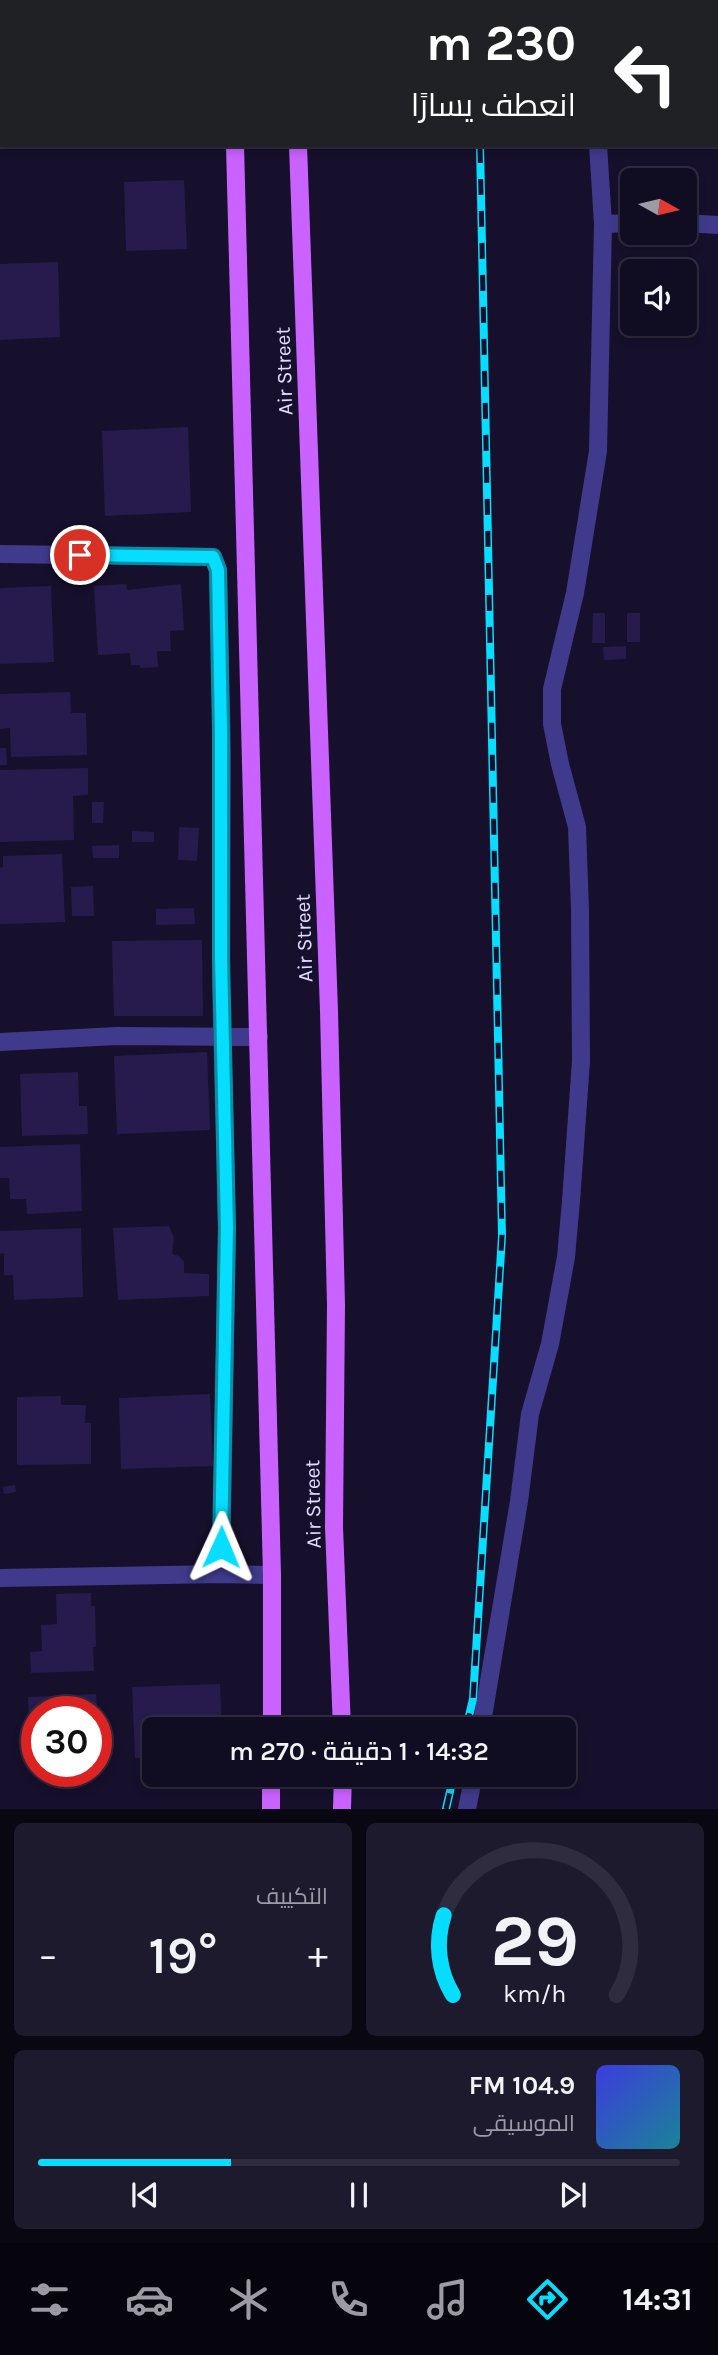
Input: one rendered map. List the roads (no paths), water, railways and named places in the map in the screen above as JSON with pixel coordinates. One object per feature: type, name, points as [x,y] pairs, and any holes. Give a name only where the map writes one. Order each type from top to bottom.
[{"type":"main road","name":"Air Street","points":[[235,147],[272,1575],[272,1717]]},
{"type":"main road","name":"Air Street","points":[[298,147],[329,997],[336,1305],[334,1527],[342,1717]]},
{"type":"main road","points":[[271,1787],[271,1809]]},
{"type":"main road","points":[[342,1809],[343,1787]]},
{"type":"street","points":[[483,1717],[519,1502],[530,1414],[550,1344],[566,1257],[571,1201],[580,1061],[578,855],[576,827],[552,724],[552,689],[575,593],[598,452],[603,224],[598,147]]},
{"type":"street","points":[[603,224],[620,223]]},
{"type":"street","points":[[697,224],[718,225]]},
{"type":"street","points":[[0,554],[213,557],[218,570],[227,1228],[221,1574]]},
{"type":"street","points":[[0,1042],[117,1035],[259,1037]]},
{"type":"street","points":[[0,1578],[272,1575]]},
{"type":"street","points":[[467,1809],[471,1787]]},
{"type":"railway","points":[[469,1717],[473,1699],[502,1236],[480,147]]},
{"type":"railway","points":[[446,1809],[451,1787]]}]
